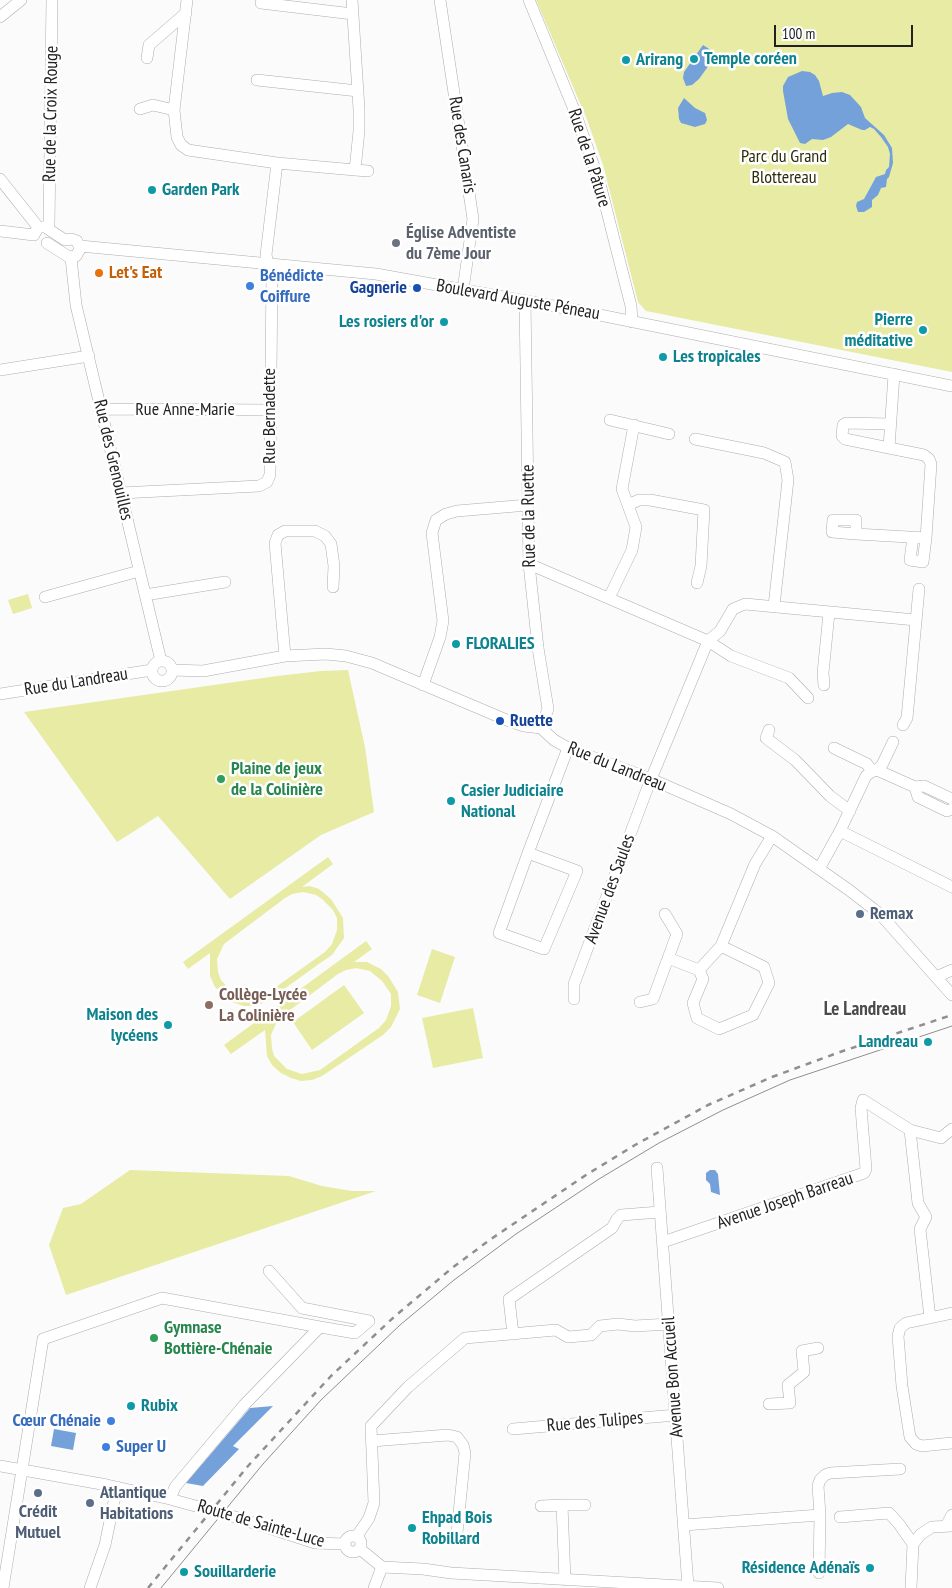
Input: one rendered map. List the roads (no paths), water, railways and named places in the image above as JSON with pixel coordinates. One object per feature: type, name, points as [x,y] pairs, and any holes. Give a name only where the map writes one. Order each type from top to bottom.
[{"type":"street","points":[[0,17],[21,0]]},
{"type":"street","name":"Rue de la Croix Rouge","points":[[43,230],[49,224],[52,0]]},
{"type":"street","points":[[187,0],[174,110],[177,137],[181,145],[188,150],[277,163],[368,171]]},
{"type":"street","points":[[352,0],[359,131],[355,170]]},
{"type":"street","name":"Rue des Canaris","points":[[440,0],[473,219],[463,290]]},
{"type":"street","name":"Rue de la Pâture","points":[[529,0],[575,112],[600,184],[631,306],[632,322]]},
{"type":"street","points":[[261,3],[353,14]]},
{"type":"street","points":[[147,58],[150,45],[186,13]]},
{"type":"street","points":[[257,80],[358,90]]},
{"type":"street","points":[[140,109],[153,105],[174,110]]},
{"type":"street","name":"Rue Bernadette","points":[[121,493],[259,486],[266,482],[270,475],[272,271],[266,255],[277,163]]},
{"type":"street","points":[[0,180],[43,230]]},
{"type":"street","name":"Boulevard Auguste Péneau","points":[[43,230],[38,243],[47,243],[67,255]]},
{"type":"street","name":"Boulevard Auguste Péneau","points":[[0,231],[43,230],[65,240],[74,239],[80,246],[376,274],[525,301],[952,386]]},
{"type":"street","points":[[65,240],[62,245],[67,255],[78,254],[80,246]]},
{"type":"street","name":"Rue des Grenouilles","points":[[67,255],[76,305],[161,661]]},
{"type":"street","name":"Rue de la Ruette","points":[[525,301],[529,564],[538,648],[548,709],[541,728]]},
{"type":"street","points":[[0,370],[89,356]]},
{"type":"street","points":[[888,448],[894,374]]},
{"type":"street","name":"Rue Anne-Marie","points":[[101,409],[270,410]]},
{"type":"street","points":[[610,420],[669,434]]},
{"type":"street","points":[[890,424],[846,423],[843,425],[842,436],[845,439],[924,455],[929,459],[931,464],[923,562],[910,560],[913,537]]},
{"type":"street","points":[[610,598],[632,550],[636,527],[622,488],[634,425]]},
{"type":"street","points":[[695,439],[764,453],[785,462],[788,480],[774,606]]},
{"type":"street","points":[[628,505],[639,500],[650,500],[704,510],[701,566],[697,583]]},
{"type":"street","points":[[423,685],[440,637],[443,621],[432,533],[436,520],[446,514],[457,511],[528,505]]},
{"type":"street","points":[[285,656],[275,543],[278,535],[285,531],[316,531],[326,536],[331,544],[334,566],[332,587]]},
{"type":"street","points":[[856,534],[926,538]]},
{"type":"street","points":[[529,564],[708,641],[731,656],[789,678],[808,698]]},
{"type":"street","points":[[45,597],[139,571]]},
{"type":"street","points":[[145,595],[225,582]]},
{"type":"street","points":[[903,725],[907,718],[919,589]]},
{"type":"street","points":[[708,641],[720,631],[733,609],[746,604],[916,620]]},
{"type":"street","points":[[824,685],[823,673],[829,613]]},
{"type":"street","name":"Avenue des Saules","points":[[574,999],[574,984],[651,779],[708,641]]},
{"type":"street","name":"Rue du Landreau","points":[[172,670],[203,671],[285,656],[326,654],[346,656],[372,663],[519,724],[541,728],[554,740],[568,748],[651,779],[731,814],[772,836],[819,868],[880,914],[952,994]]},
{"type":"street","points":[[161,661],[170,664],[172,670],[169,678],[163,680],[155,678],[152,670],[154,665],[161,661]]},
{"type":"street","name":"Rue du Landreau","points":[[0,694],[152,670]]},
{"type":"street","points":[[769,730],[766,738],[795,760],[830,796],[850,810]]},
{"type":"street","points":[[819,868],[840,831],[866,776],[882,765],[893,742]]},
{"type":"street","points":[[528,852],[577,871],[544,950],[499,932],[528,852],[568,748]]},
{"type":"street","points":[[834,748],[867,764],[875,771],[915,787],[924,786],[952,800]]},
{"type":"street","points":[[915,787],[918,797],[947,811],[952,809]]},
{"type":"street","points":[[840,831],[952,888]]},
{"type":"street","points":[[698,970],[721,946],[755,864],[772,836]]},
{"type":"street","points":[[640,1002],[653,999],[678,934],[665,914]]},
{"type":"street","points":[[668,958],[698,970],[702,979],[693,1003],[697,1018],[719,1029],[753,1015],[769,983],[764,967],[721,946]]},
{"type":"street","points":[[936,976],[952,970]]},
{"type":"street","name":"Avenue Joseph Barreau","points":[[663,1242],[864,1174],[866,1169],[861,1108],[864,1100],[910,1130]]},
{"type":"street","points":[[930,1318],[920,1230],[926,1217],[918,1203],[910,1130],[941,1138],[952,1129]]},
{"type":"street","name":"Avenue Bon Accueil","points":[[657,1168],[688,1586]]},
{"type":"street","points":[[513,1334],[509,1298],[612,1228],[621,1215],[660,1212]]},
{"type":"street","points":[[3,1588],[43,1339],[162,1298],[355,1333],[369,1321],[302,1308],[269,1271]]},
{"type":"street","points":[[952,1313],[910,1322],[900,1328],[898,1336],[902,1386],[909,1434],[919,1446],[952,1443]]},
{"type":"street","points":[[357,1536],[369,1518],[374,1503],[371,1426],[408,1387],[465,1338],[556,1330],[568,1336],[591,1335],[600,1326],[669,1324]]},
{"type":"street","points":[[170,1499],[175,1487],[244,1405],[320,1327]]},
{"type":"street","points":[[768,1404],[790,1403],[788,1384],[804,1372],[802,1351],[818,1348]]},
{"type":"street","name":"Rue des Tulipes","points":[[513,1429],[676,1415]]},
{"type":"street","points":[[372,1441],[448,1435],[457,1438],[463,1445],[465,1453],[457,1533]]},
{"type":"street","name":"Route de Sainte-Luce","points":[[0,1466],[117,1487],[170,1499],[235,1517],[315,1543],[345,1544]]},
{"type":"street","points":[[819,1574],[820,1515],[818,1486],[820,1480],[825,1475],[830,1474],[900,1469]]},
{"type":"street","points":[[90,1588],[105,1545],[117,1487]]},
{"type":"street","points":[[562,1505],[565,1580]]},
{"type":"street","points":[[541,1506],[585,1505]]},
{"type":"street","points":[[840,1517],[889,1512],[913,1544]]},
{"type":"street","points":[[684,1525],[820,1515]]},
{"type":"street","points":[[911,1588],[913,1544],[921,1534],[932,1527],[949,1526],[952,1515]]},
{"type":"street","points":[[357,1536],[362,1542],[360,1549],[352,1552],[347,1550],[345,1544],[347,1537],[357,1536]]},
{"type":"street","points":[[360,1549],[382,1567],[565,1580],[598,1585],[718,1588]]},
{"type":"street","points":[[374,1588],[382,1567]]},
{"type":"water","points":[[703,45],[717,54],[699,79],[692,85],[686,86],[683,78],[684,72]]},
{"type":"water","points":[[802,71],[815,75],[819,81],[823,96],[842,92],[850,95],[861,107],[865,118],[884,135],[892,148],[893,163],[886,187],[881,188],[878,195],[872,200],[872,207],[864,212],[858,212],[857,202],[864,199],[876,177],[885,174],[889,167],[890,154],[888,147],[874,129],[870,127],[862,130],[848,124],[831,137],[823,140],[812,139],[805,144],[800,143],[788,119],[783,86],[788,77]]},
{"type":"water","points":[[684,98],[695,108],[705,113],[707,120],[705,124],[695,127],[681,123],[678,108]]},
{"type":"water","points":[[710,1170],[715,1170],[718,1174],[720,1195],[711,1192],[710,1184],[706,1180],[706,1173]]},
{"type":"water","points":[[273,1406],[233,1446],[239,1449],[203,1486],[186,1483],[250,1408]]},
{"type":"water","points":[[54,1429],[76,1433],[73,1450],[51,1446]]},
{"type":"tram line","points":[[161,1588],[263,1464],[321,1400],[400,1325],[454,1280],[516,1234],[599,1179],[659,1143],[723,1110],[790,1080],[952,1026]]},
{"type":"railway","points":[[148,1588],[248,1466],[331,1376],[394,1317],[452,1268],[491,1239],[586,1175],[635,1145],[708,1105],[772,1077],[952,1015]]},
{"type":"place","name":"Temple coréen","points":[[694,59]]},
{"type":"place","name":"Arirang","points":[[626,60]]},
{"type":"place","name":"Garden Park","points":[[152,190]]},
{"type":"place","name":"Église Adventiste du 7ème Jour","points":[[396,243]]},
{"type":"place","name":"Let's Eat","points":[[99,273]]},
{"type":"place","name":"Bénédicte Coiffure","points":[[250,286]]},
{"type":"place","name":"Gagnerie","points":[[417,288]]},
{"type":"place","name":"Les rosiers d'or","points":[[444,322]]},
{"type":"place","name":"Pierre méditative","points":[[923,330]]},
{"type":"place","name":"Les tropicales","points":[[663,357]]},
{"type":"place","name":"FLORALIES","points":[[456,644]]},
{"type":"place","name":"Ruette","points":[[500,721]]},
{"type":"place","name":"Plaine de jeux de la Colinière","points":[[221,779]]},
{"type":"place","name":"Casier Judiciaire National","points":[[451,801]]},
{"type":"place","name":"Remax","points":[[860,914]]},
{"type":"place","name":"Collège-Lycée La Colinière","points":[[209,1005]]},
{"type":"place","name":"Maison des lycéens","points":[[168,1025]]},
{"type":"place","name":"Landreau","points":[[928,1042]]},
{"type":"place","name":"Gymnase Bottière-Chénaie","points":[[154,1338]]},
{"type":"place","name":"Rubix","points":[[131,1406]]},
{"type":"place","name":"Cœur Chénaie","points":[[111,1421]]},
{"type":"place","name":"Super U","points":[[106,1447]]},
{"type":"place","name":"Crédit Mutuel","points":[[38,1493]]},
{"type":"place","name":"Atlantique Habitations","points":[[90,1503]]},
{"type":"place","name":"Ehpad Bois Robillard","points":[[412,1528]]},
{"type":"place","name":"Résidence Adénaïs","points":[[870,1568]]},
{"type":"place","name":"Souillarderie","points":[[184,1572]]},
{"type":"district","name":"Le Landreau","points":[[865,1010]]},
{"type":"park label","name":"Parc du Grand Blottereau","points":[[784,167]]}]
